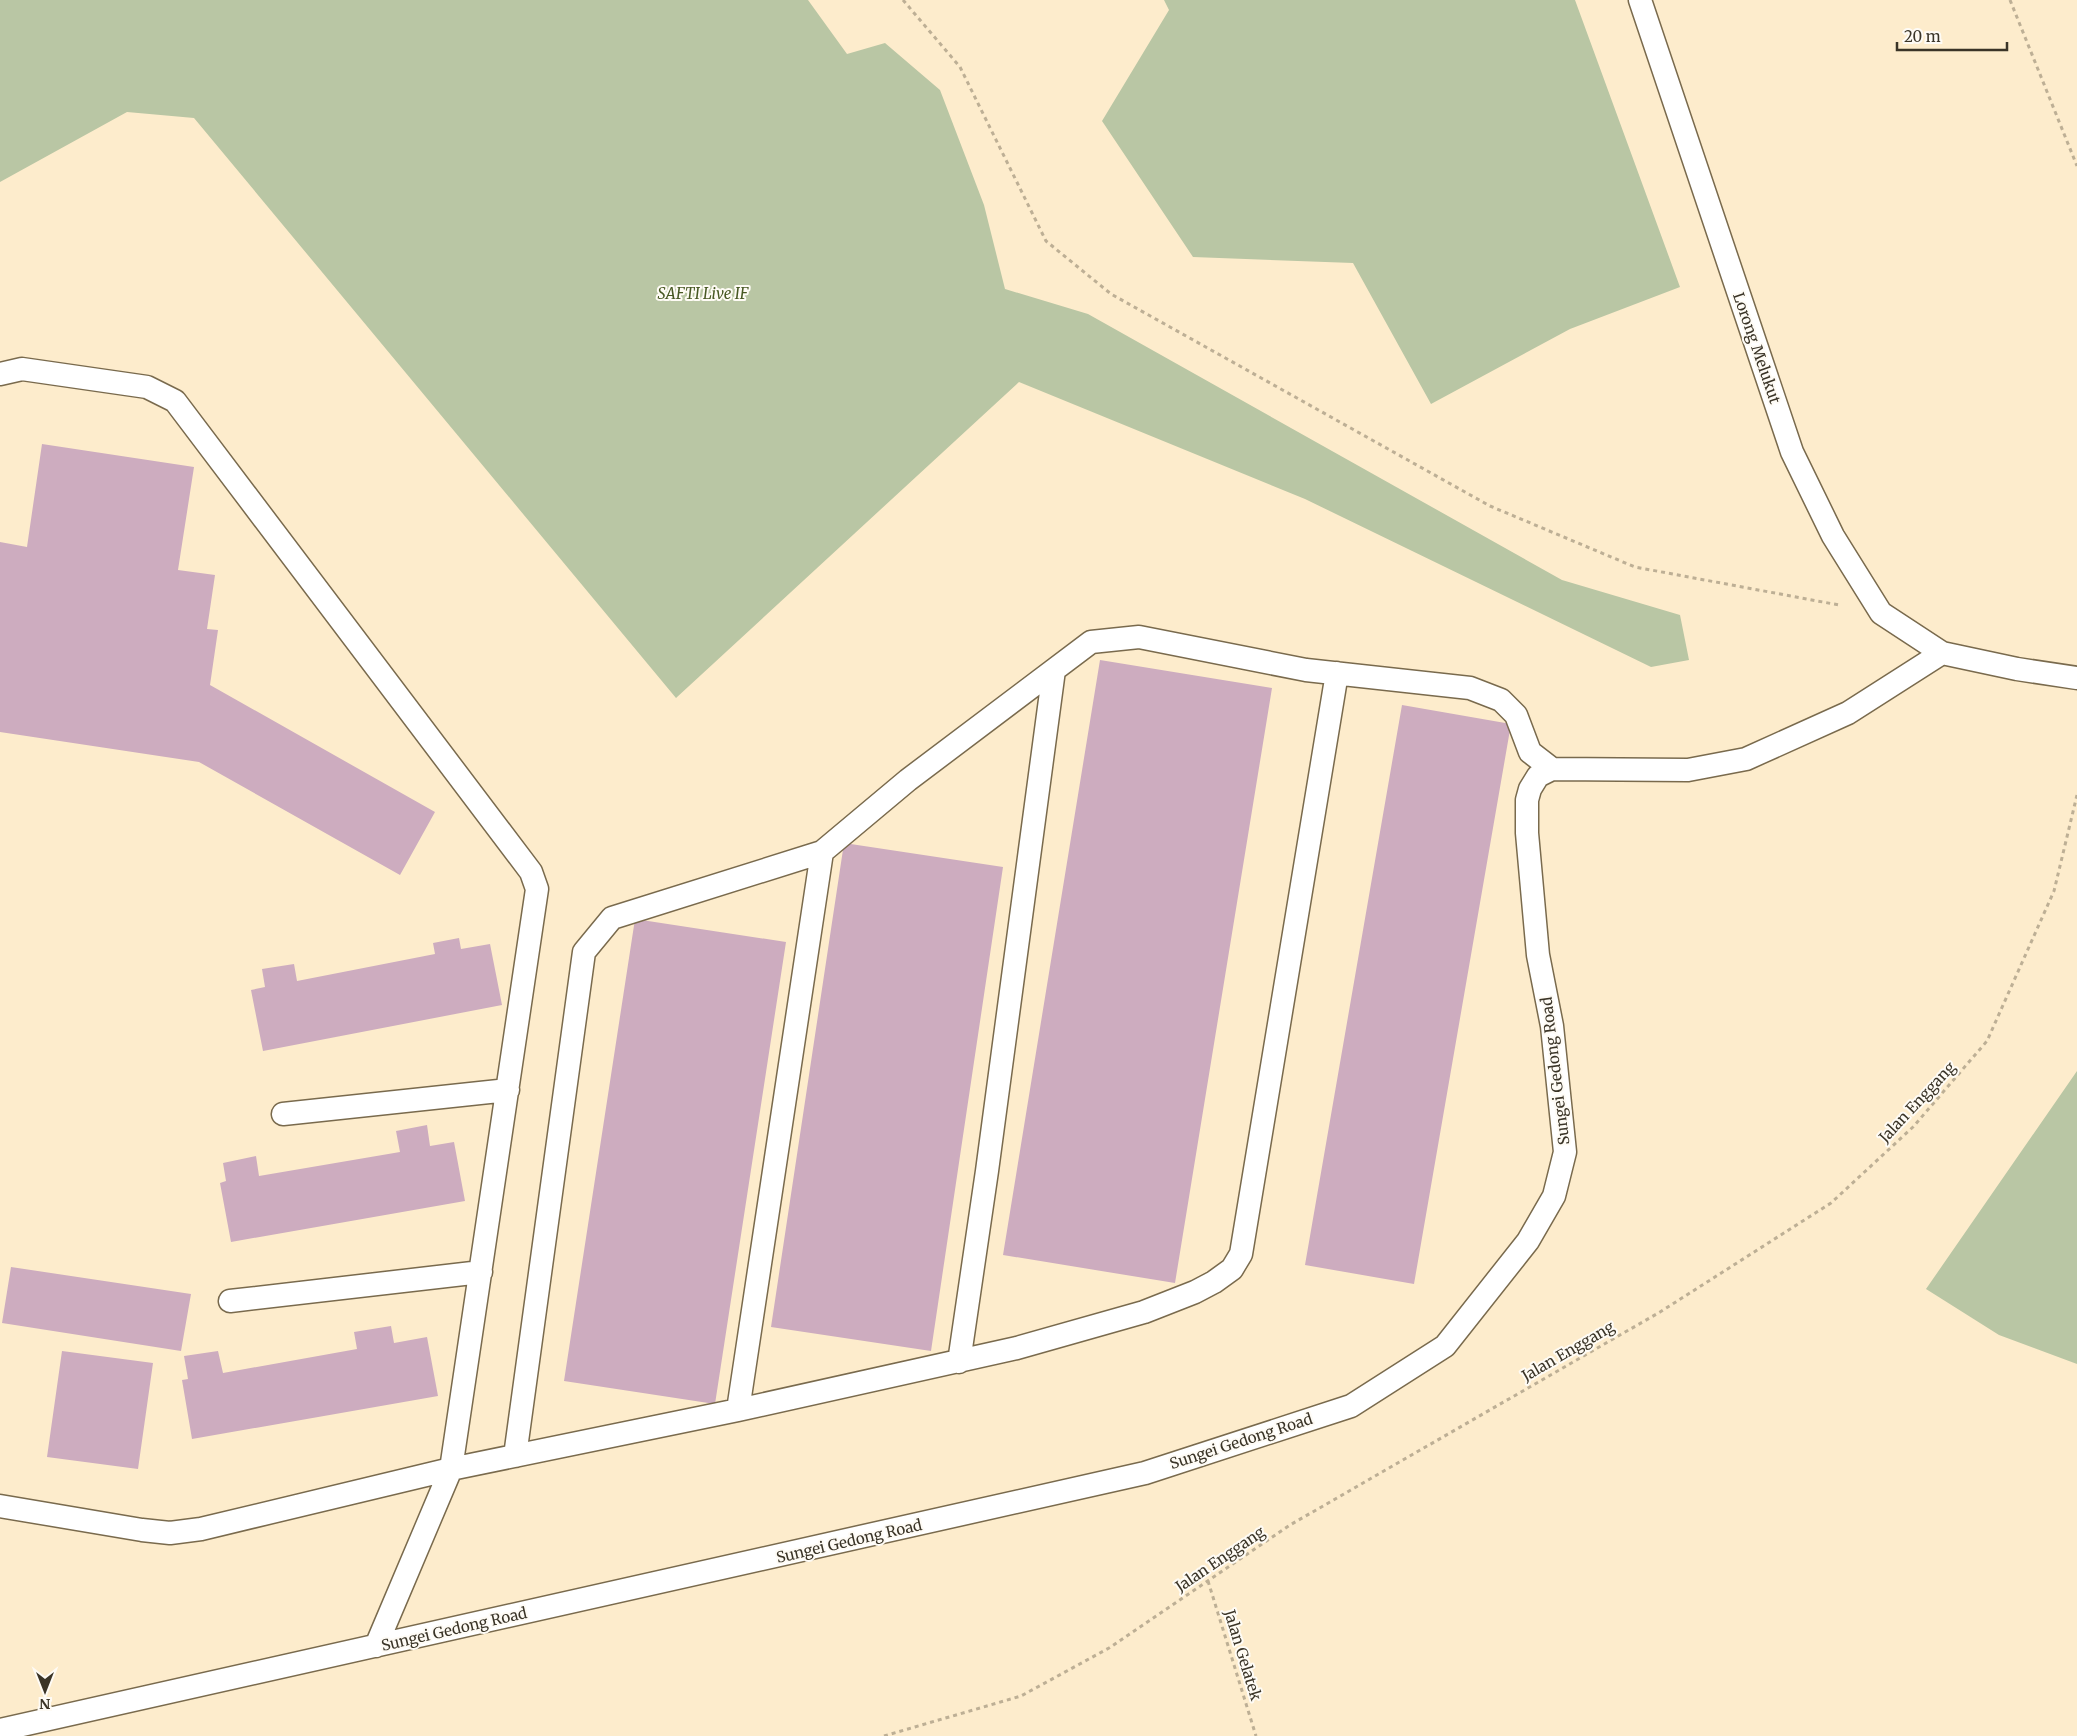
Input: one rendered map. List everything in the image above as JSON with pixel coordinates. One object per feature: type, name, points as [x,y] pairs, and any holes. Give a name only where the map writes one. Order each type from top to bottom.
[{"type":"lane","name":"Lorong Melukut","points":[[1640,0],[1792,452],[1833,536],[1881,613],[1942,653]]},
{"type":"lane","points":[[0,374],[22,369],[147,387],[175,401],[531,872],[537,889],[451,1468],[376,1646]]},
{"type":"lane","points":[[515,1456],[584,952],[612,918],[822,852],[908,780],[1091,642],[1139,637],[1306,670],[1378,680],[1409,680],[1470,688],[1501,700],[1516,715],[1530,752],[1552,768],[1688,770],[1746,759],[1848,713],[1942,653],[2017,669],[2077,678]]},
{"type":"lane","points":[[959,1362],[987,1171],[1054,670]]},
{"type":"lane","points":[[0,1506],[170,1533],[201,1529],[451,1468],[738,1410],[1017,1348],[1144,1312],[1195,1292],[1214,1282],[1232,1269],[1241,1254],[1337,673]]},
{"type":"lane","name":"Sungei Gedong Road","points":[[0,1730],[1145,1473],[1351,1406],[1446,1346],[1528,1241],[1554,1196],[1565,1152],[1552,1026],[1538,955],[1527,833],[1527,800],[1530,789],[1538,776],[1552,768]]},
{"type":"lane","points":[[738,1410],[822,852]]},
{"type":"lane","points":[[283,1114],[508,1090]]},
{"type":"lane","points":[[230,1301],[481,1272]]},
{"type":"path","points":[[903,0],[960,67],[1046,241],[1111,294],[1490,506],[1626,563],[1636,567],[1881,613]]},
{"type":"path","points":[[2010,0],[2077,166]]},
{"type":"path","name":"Jalan Enggang","points":[[884,1736],[1021,1696],[1109,1648],[1290,1525],[1660,1312],[1831,1203],[1913,1127],[1987,1041],[2054,891],[2077,795]]},
{"type":"path","name":"Jalan Gelatek","points":[[1208,1581],[1256,1736]]},
{"type":"green space","name":"SAFTI Live IF","points":[[0,0],[808,0],[847,54],[885,43],[940,90],[984,205],[1005,289],[1088,314],[1562,580],[1680,615],[1689,660],[1651,667],[1305,499],[1019,382],[676,698],[194,118],[127,112],[0,182]]},
{"type":"green space","points":[[1164,0],[1575,0],[1680,287],[1570,329],[1431,404],[1353,263],[1193,257],[1102,121],[1169,10]]},
{"type":"green space","points":[[2077,1071],[2077,1364],[1999,1335],[1926,1289]]},
{"type":"building","points":[[42,444],[194,467],[178,570],[215,575],[207,629],[218,630],[210,685],[435,812],[400,875],[199,762],[0,732],[0,542],[27,547]]},
{"type":"building","points":[[1100,660],[1272,688],[1175,1283],[1003,1255]]},
{"type":"building","points":[[1402,705],[1511,724],[1414,1284],[1305,1265]]},
{"type":"building","points":[[844,843],[1003,867],[931,1351],[771,1327]]},
{"type":"building","points":[[635,919],[786,942],[715,1404],[564,1381]]},
{"type":"building","points":[[459,938],[461,949],[490,944],[502,1005],[263,1051],[251,990],[265,987],[262,969],[294,964],[297,981],[435,954],[433,943]]},
{"type":"building","points":[[427,1125],[430,1146],[454,1142],[465,1201],[231,1242],[220,1183],[226,1181],[223,1163],[256,1156],[259,1176],[400,1152],[396,1131]]},
{"type":"building","points":[[11,1267],[191,1294],[181,1351],[2,1323]]},
{"type":"building","points":[[391,1326],[394,1343],[427,1337],[438,1396],[192,1439],[182,1380],[188,1379],[184,1356],[218,1351],[223,1373],[357,1349],[354,1332]]},
{"type":"building","points":[[62,1351],[153,1363],[138,1469],[47,1457]]}]
